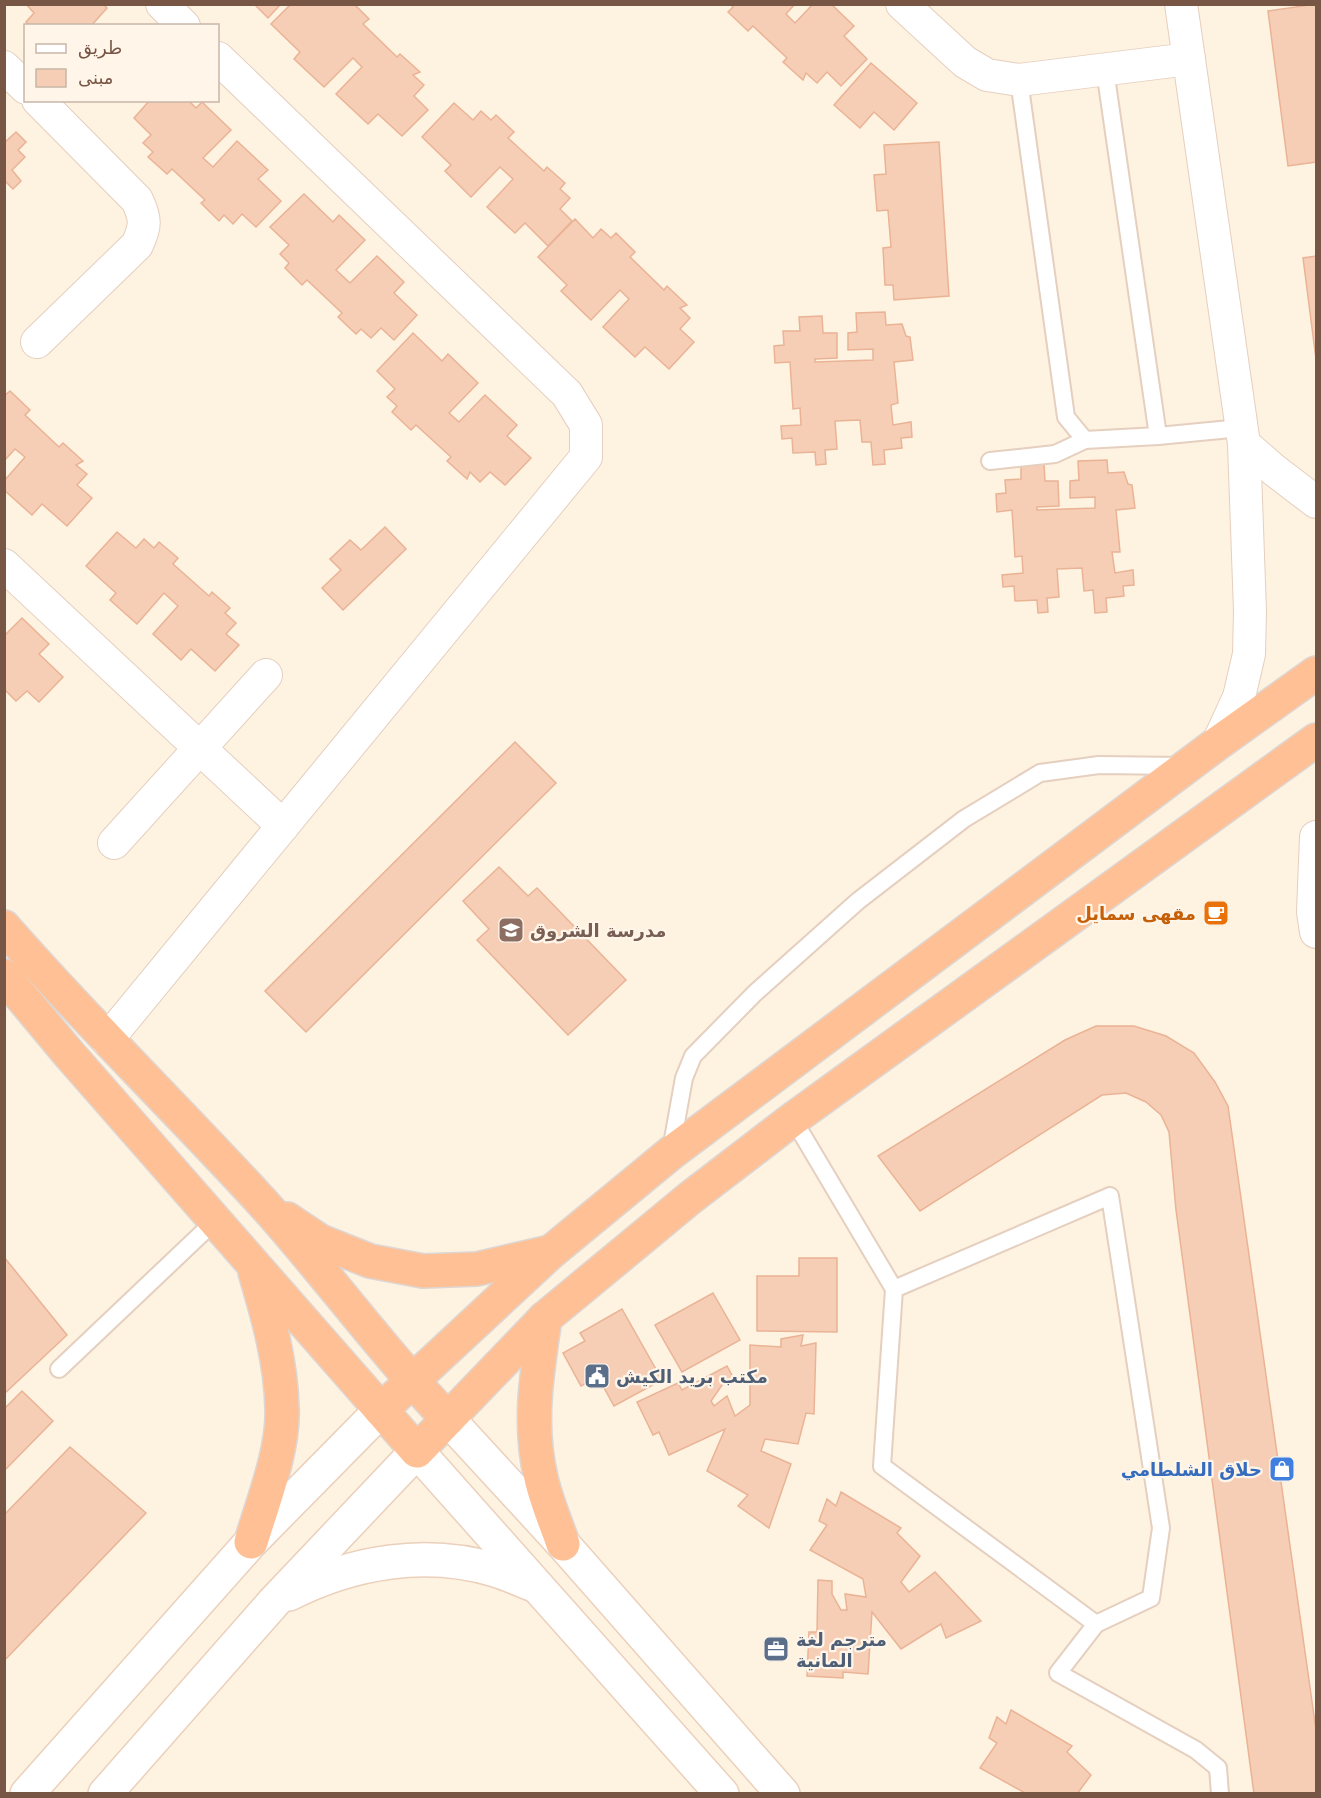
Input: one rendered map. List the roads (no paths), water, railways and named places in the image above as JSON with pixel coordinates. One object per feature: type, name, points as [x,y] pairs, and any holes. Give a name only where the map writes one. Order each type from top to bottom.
[{"type":"highway","points":[[381,1410],[551,1252],[670,1153],[1218,743],[1317,673]]},
{"type":"highway","points":[[4,927],[12,968],[69,1054],[417,1452],[545,1318],[690,1198],[793,1119],[1317,740]]},
{"type":"highway","points":[[12,968],[107,1040],[263,1203],[412,1382],[448,1419]]},
{"type":"highway","points":[[263,1203],[320,1240],[370,1261],[423,1271],[477,1269],[551,1252]]},
{"type":"highway","points":[[250,1542],[277,1452],[283,1409],[276,1353],[252,1262]]},
{"type":"highway","points":[[545,1318],[536,1383],[534,1434],[541,1481],[563,1544]]},
{"type":"main road","points":[[27,1794],[250,1542],[381,1410]]},
{"type":"main road","points":[[448,1419],[563,1544],[783,1794]]},
{"type":"main road","points":[[105,1794],[274,1602],[417,1452],[722,1794]]},
{"type":"main road","points":[[274,1602],[314,1581],[358,1567],[403,1560],[449,1561],[482,1568],[536,1586]]},
{"type":"street","points":[[162,4],[182,24]]},
{"type":"street","points":[[902,4],[964,62],[987,75],[1019,80],[1189,59]]},
{"type":"street","points":[[1181,4],[1243,436],[1250,611],[1249,654],[1239,697],[1218,743]]},
{"type":"street","points":[[107,1040],[586,457],[586,425],[567,394],[219,59]]},
{"type":"street","points":[[4,67],[24,86]]},
{"type":"street","points":[[37,342],[137,244],[143,230],[143,214],[137,200],[40,102]]},
{"type":"street","points":[[1243,436],[1274,470],[1317,502]]},
{"type":"street","points":[[4,565],[283,826]]},
{"type":"street","points":[[114,843],[266,675]]},
{"type":"street","points":[[1317,837],[1313,912],[1317,932]]},
{"type":"lane","points":[[1105,70],[1158,436]]},
{"type":"lane","points":[[1019,80],[1066,417],[1085,440]]},
{"type":"lane","points":[[990,461],[1055,454],[1085,440],[1158,436],[1243,436]]},
{"type":"lane","points":[[670,1153],[684,1078],[693,1056],[755,993],[858,901],[964,819],[1040,773],[1099,765],[1188,766]]},
{"type":"lane","points":[[793,1119],[894,1289],[882,1466],[1096,1624]]},
{"type":"lane","points":[[894,1289],[1110,1197],[1161,1527],[1151,1598],[1096,1624],[1058,1673],[1196,1750],[1218,1768],[1221,1794]]},
{"type":"lane","points":[[59,1369],[216,1221]]},
{"type":"place","name":"مقهى سمايل","points":[[1216,913]]},
{"type":"place","name":"مدرسة الشروق","points":[[511,930]]},
{"type":"place","name":"مكتب بريد الكيش","points":[[597,1376]]},
{"type":"place","name":"حلاق الشلطامي","points":[[1282,1469]]},
{"type":"place","name":"مترجم لغة المانية","points":[[776,1649]]}]
